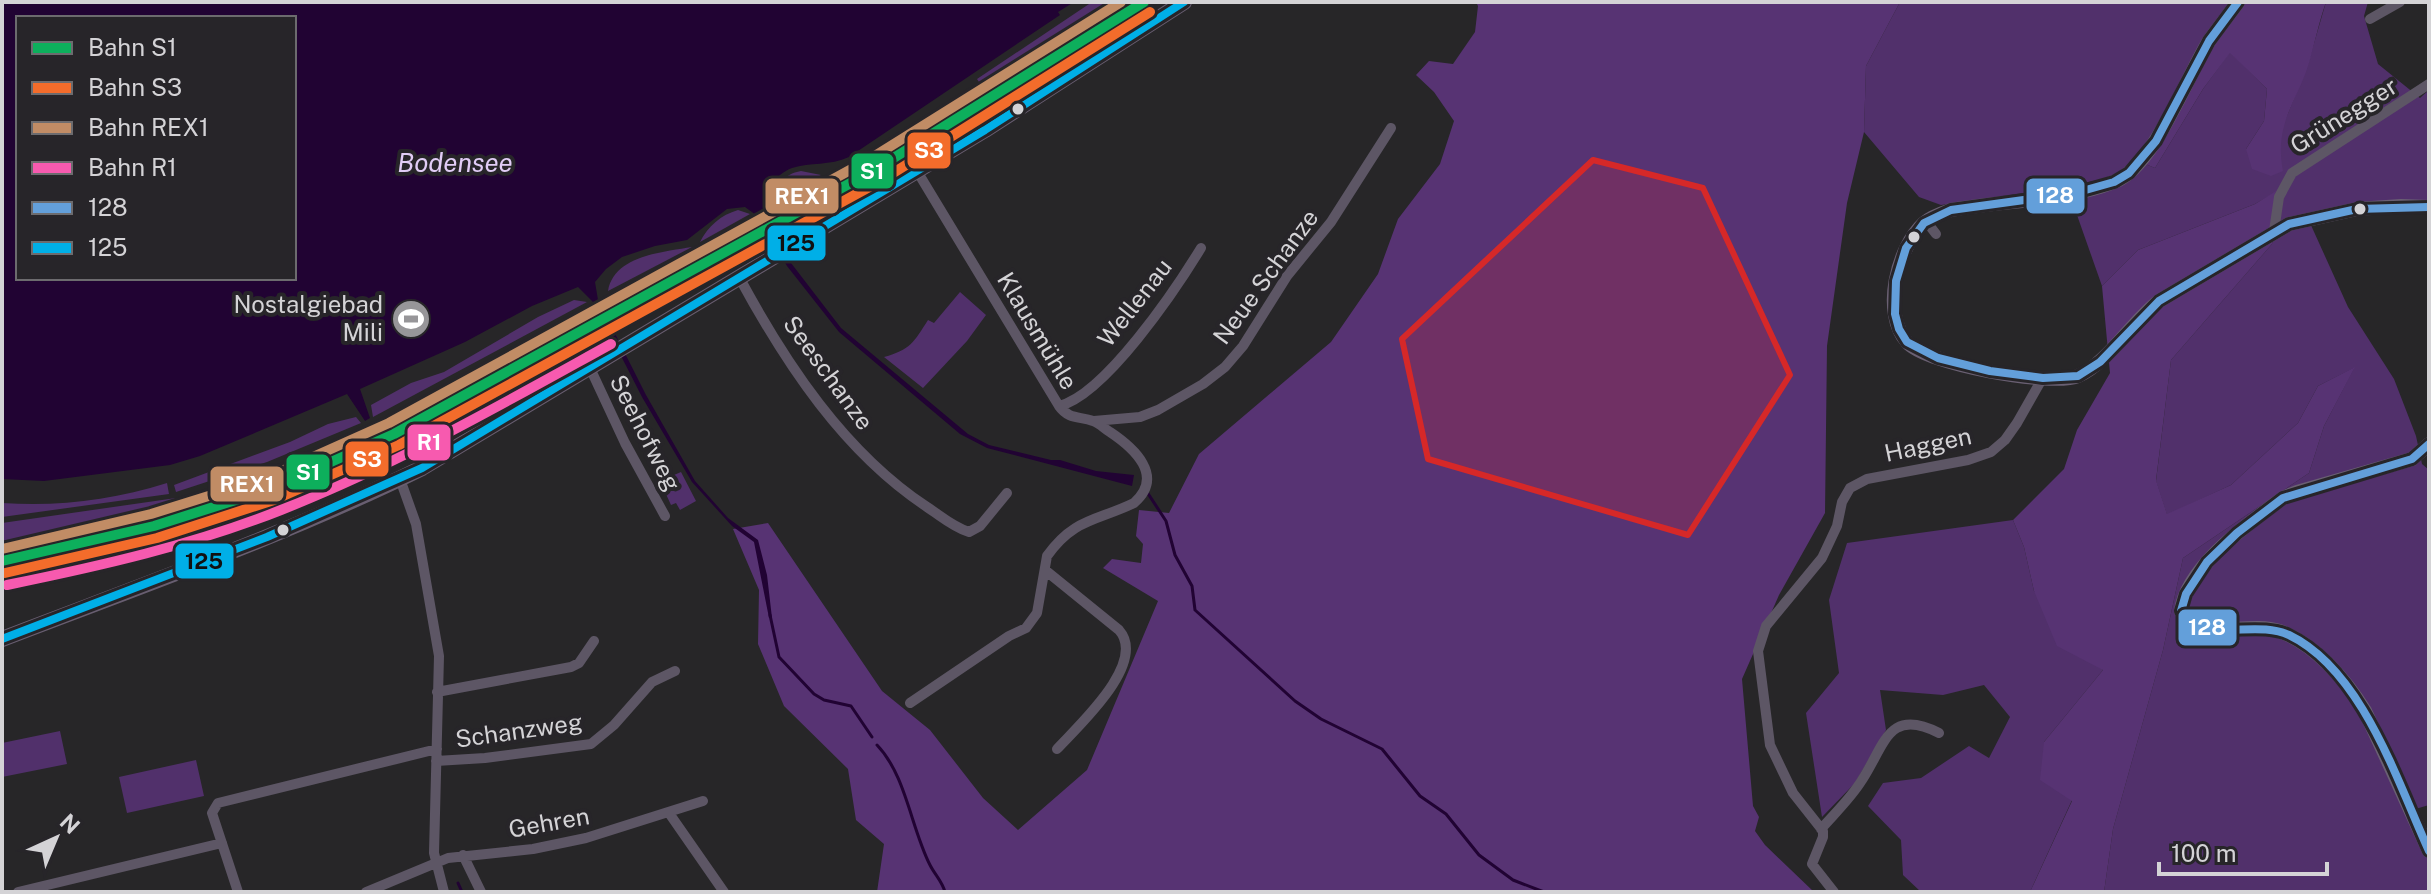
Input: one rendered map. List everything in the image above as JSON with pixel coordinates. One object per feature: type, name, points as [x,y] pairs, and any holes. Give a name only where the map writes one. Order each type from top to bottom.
[{"type":"main road","points":[[2,639],[256,543],[400,479],[917,171],[1184,2]]},
{"type":"street","points":[[2238,2],[2209,41],[2146,156],[2126,176],[2056,196],[1951,210],[1926,221],[1909,244],[1896,285],[1894,313],[1905,341],[1931,358],[2042,379],[2069,378],[2089,369],[2141,315],[2159,301],[2274,231],[2305,220],[2357,209],[2429,207]]},
{"type":"street","points":[[2370,19],[2400,2]]},
{"type":"street","name":"Grünegger","points":[[2274,231],[2279,197],[2292,173],[2429,84]]},
{"type":"street","name":"Neue Schanze","points":[[1094,421],[1140,417],[1158,410],[1203,384],[1225,367],[1248,338],[1287,276],[1331,222],[1391,128]]},
{"type":"street","name":"Klausmühle","points":[[910,703],[1009,636],[1026,628],[1037,613],[1047,556],[1052,548],[1079,524],[1134,503],[1146,485],[1145,468],[1138,454],[1094,421],[1070,416],[1059,406],[917,171]]},
{"type":"street","points":[[1926,221],[1936,234]]},
{"type":"street","name":"Wellenau","points":[[1059,406],[1071,403],[1085,393],[1131,345],[1171,296],[1201,248]]},
{"type":"street","name":"Seeschanze","points":[[739,277],[815,398],[880,473],[952,524],[969,532],[980,526],[1007,493]]},
{"type":"street","name":"Seehofweg","points":[[590,368],[625,443],[665,516]]},
{"type":"street","name":"Haggen","points":[[1821,829],[1799,802],[1772,752],[1758,651],[1769,622],[1808,578],[1826,552],[1837,526],[1842,502],[1850,488],[1867,479],[1968,460],[1991,452],[2005,440],[2017,423],[2042,379]]},
{"type":"street","points":[[2429,444],[2412,459],[2290,494],[2201,568],[2187,590],[2181,611],[2192,625],[2202,629],[2258,626],[2280,632],[2302,643],[2333,670],[2365,711],[2429,851]]},
{"type":"street","points":[[400,479],[413,513],[439,656],[434,838],[436,863],[444,892]]},
{"type":"street","points":[[1045,570],[1119,630],[1126,647],[1123,664],[1106,693],[1057,749]]},
{"type":"street","points":[[437,692],[571,667],[579,663],[594,641]]},
{"type":"street","name":"Schanzweg","points":[[436,761],[591,744],[614,725],[652,682],[675,671]]},
{"type":"street","points":[[1834,892],[1812,864],[1823,837],[1821,829],[1859,785],[1883,741],[1894,729],[1914,723],[1939,733]]},
{"type":"street","points":[[238,892],[212,813],[218,803],[437,749]]},
{"type":"street","name":"Gehren","points":[[366,892],[463,855],[533,849],[586,838],[703,801]]},
{"type":"street","points":[[669,813],[724,892]]},
{"type":"street","points":[[18,892],[222,843]]},
{"type":"street","points":[[463,855],[481,892]]},
{"type":"highlighted area","points":[[1593,160],[1703,188],[1790,375],[1688,535],[1428,459],[1402,339]]},
{"type":"shaded area","points":[[1092,2],[1111,2],[981,85],[977,79]]},
{"type":"shaded area","points":[[1476,2],[1900,2],[1866,66],[1864,132],[1847,203],[1827,346],[1825,513],[1779,595],[1742,679],[1753,806],[1759,817],[1755,831],[1765,845],[1814,892],[877,892],[884,844],[856,820],[848,769],[784,706],[758,644],[759,590],[733,529],[768,523],[882,691],[930,730],[983,798],[1018,830],[1087,770],[1158,601],[1103,568],[1112,559],[1141,563],[1143,544],[1136,536],[1139,510],[1169,513],[1199,454],[1331,342],[1378,274],[1398,219],[1440,164],[1454,121],[1434,92],[1416,75],[1429,61],[1453,64],[1475,32]]},
{"type":"shaded area","points":[[1900,2],[2232,2],[2141,152],[2116,176],[2066,187],[1941,205],[1919,197],[1864,132],[1866,66]]},
{"type":"shaded area","points":[[2238,2],[2326,2],[2309,63],[2284,127],[2281,140],[2283,171],[2271,176],[2252,169],[2246,149],[2264,121],[2267,89],[2230,53],[2203,89],[2155,168],[2143,163]]},
{"type":"shaded area","points":[[2326,2],[2368,2],[2364,16],[2378,64],[2420,98],[2429,90],[2429,201],[2310,223],[2348,307],[2394,379],[2416,436],[2422,464],[2429,470],[2429,805],[2412,810],[2429,851],[2429,892],[2104,892],[2113,829],[2163,650],[2183,558],[2309,473],[2324,426],[2354,368],[2318,386],[2298,423],[2231,485],[2167,515],[2156,481],[2171,360],[2272,244],[2276,192],[2255,204],[2138,250],[2102,286],[2071,198],[2127,183],[2143,163],[2155,168],[2203,89],[2230,52],[2267,89],[2264,121],[2246,149],[2279,152],[2282,128],[2308,64]]},
{"type":"shaded area","points":[[801,171],[821,175],[771,203],[780,182]]},
{"type":"shaded area","points":[[2276,191],[2272,244],[2171,360],[2156,480],[2167,514],[2231,485],[2298,423],[2318,386],[2355,367],[2324,426],[2309,473],[2183,558],[2163,650],[2113,829],[2104,892],[2030,892],[2072,801],[2040,780],[2044,742],[2103,670],[2057,646],[2034,591],[2024,547],[2013,520],[2064,469],[2077,430],[2110,373],[2102,286],[2138,250],[2255,204]]},
{"type":"shaded area","points":[[738,210],[750,214],[700,242],[716,222]]},
{"type":"shaded area","points":[[692,247],[608,291],[612,279],[630,263],[642,257]]},
{"type":"shaded area","points":[[960,292],[986,315],[967,341],[923,388],[884,357],[910,344],[928,320],[934,323]]},
{"type":"shaded area","points":[[574,300],[587,302],[373,417],[371,405],[411,383],[444,372],[538,317]]},
{"type":"shaded area","points":[[356,417],[361,423],[267,462],[176,492],[174,485],[290,442],[328,424]]},
{"type":"shaded area","points":[[681,472],[696,501],[680,510],[676,503],[671,505],[660,481]]},
{"type":"shaded area","points":[[167,483],[169,494],[2,517],[2,503],[85,501]]},
{"type":"shaded area","points":[[176,498],[177,503],[132,516],[2,541],[2,523]]},
{"type":"shaded area","points":[[2013,520],[2024,547],[2034,591],[2103,670],[2044,742],[2072,800],[2030,892],[1921,892],[1903,875],[1901,840],[1868,806],[1883,783],[1921,778],[1969,746],[1989,758],[2010,717],[1984,685],[1943,695],[1880,690],[1886,730],[1855,783],[1822,817],[1806,713],[1839,673],[1829,600],[1847,543]]},
{"type":"shaded area","points":[[60,731],[67,764],[2,777],[2,743]]},
{"type":"shaded area","points":[[196,760],[204,796],[127,813],[119,777]]},
{"type":"water","name":"Bodensee","points":[[2,2],[1074,2],[1058,12],[1060,15],[849,157],[785,171],[770,188],[764,201],[764,216],[791,263],[841,328],[968,434],[989,445],[1096,471],[1134,475],[1132,486],[987,448],[960,434],[839,332],[787,266],[760,218],[745,207],[727,209],[687,240],[622,257],[595,282],[598,300],[646,395],[695,481],[728,518],[758,540],[767,575],[772,618],[769,618],[754,542],[732,526],[692,482],[642,397],[594,303],[578,287],[360,389],[370,418],[365,421],[347,394],[200,456],[170,465],[44,481],[2,479]]},
{"type":"waterway","points":[[1147,492],[1166,521],[1175,555],[1192,586],[1195,610],[1295,701],[1321,719],[1382,749],[1420,796],[1446,814],[1479,855],[1513,880],[1544,892]]},
{"type":"waterway","points":[[770,615],[779,657],[814,694],[824,700],[851,706],[872,737]]},
{"type":"waterway","points":[[877,745],[902,786],[923,850],[945,892]]},
{"type":"waterway","points":[[458,883],[462,892]]},
{"type":"rail line","name":"REX1","points":[[2,549],[151,514],[266,478],[389,423],[870,159],[1121,2]]},
{"type":"rail line","name":"S1","points":[[2,561],[154,526],[270,489],[394,434],[876,169],[1144,2]]},
{"type":"rail line","name":"S3","points":[[5,573],[157,538],[274,500],[399,445],[882,180],[1150,12]]},
{"type":"rail line","name":"R1","points":[[7,585],[146,554],[281,510],[408,453],[611,344]]},
{"type":"transit line","name":"125","points":[[2,639],[267,537],[422,468],[985,130],[1184,2]]},
{"type":"transit line","name":"128","points":[[2238,2],[2209,41],[2156,141],[2129,173],[2114,182],[2075,193],[1951,210],[1924,223],[1906,248],[1896,281],[1895,314],[1907,342],[1938,358],[1990,371],[2043,378],[2078,376],[2100,362],[2159,301],[2289,224],[2357,209],[2429,207]]},
{"type":"transit line","name":"128","points":[[2429,444],[2412,459],[2283,498],[2237,533],[2207,562],[2186,594],[2181,611],[2191,621],[2204,627],[2275,631],[2289,635],[2315,651],[2357,700],[2390,761],[2429,851]]},
{"type":"place","name":"Nostalgiebad Mili","points":[[411,319]]}]
